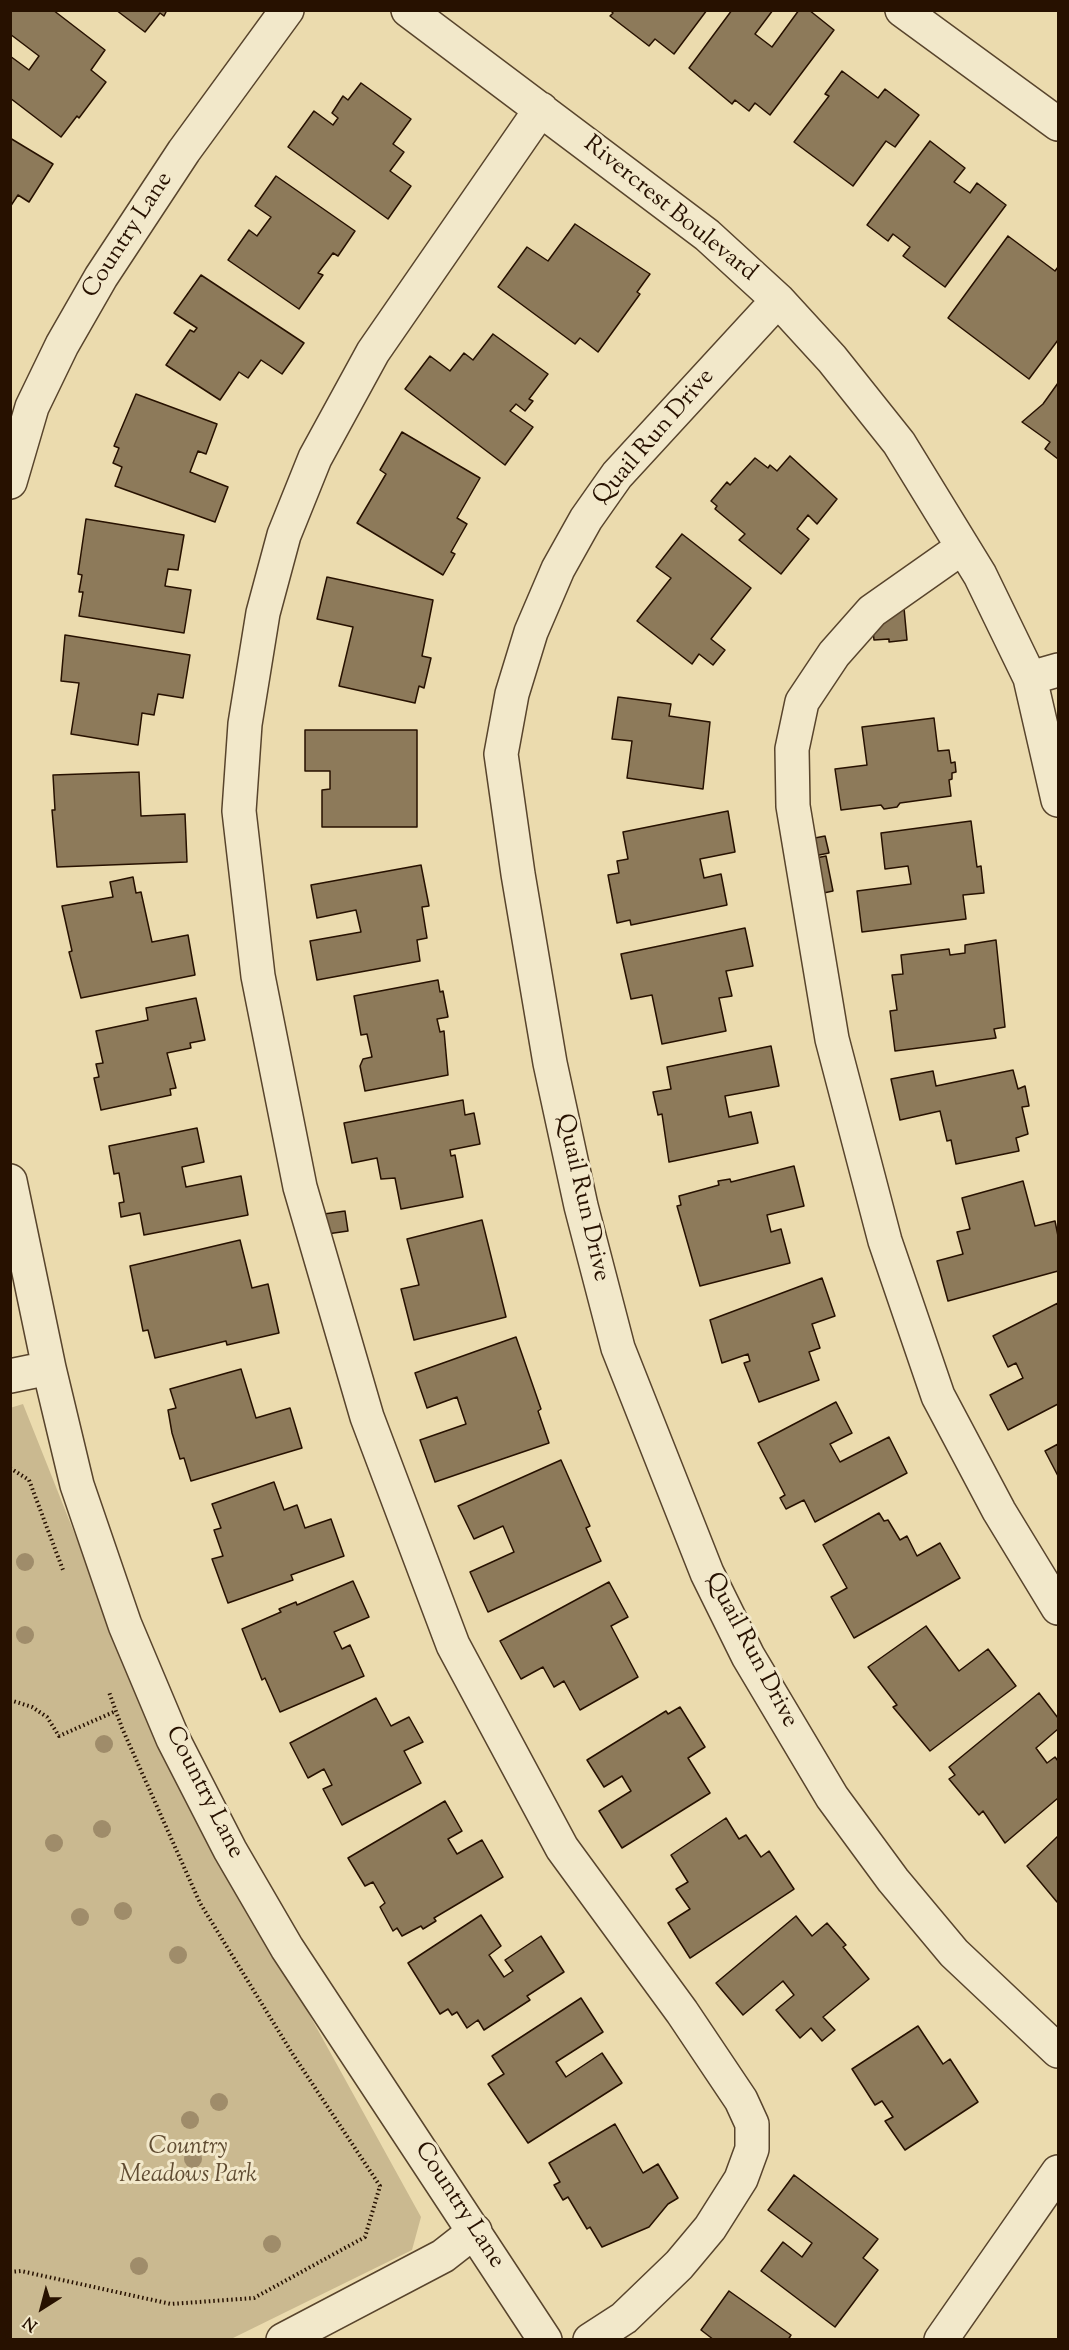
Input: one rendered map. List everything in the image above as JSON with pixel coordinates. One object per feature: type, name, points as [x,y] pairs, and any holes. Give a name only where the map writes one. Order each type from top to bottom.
[{"type":"street","name":"Country Lane","points":[[10,482],[32,406],[62,345],[100,277],[184,152],[286,10]]},
{"type":"street","name":"Rivercrest Boulevard","points":[[408,10],[707,234],[778,300],[832,359],[899,443],[1044,674],[1059,800]]},
{"type":"street","points":[[902,10],[1059,124]]},
{"type":"street","points":[[541,109],[373,352],[315,458],[284,535],[263,613],[245,724],[239,811],[258,976],[300,1187],[367,1417],[453,1645],[562,1848],[682,2012],[741,2100],[752,2124],[752,2149],[741,2179],[710,2228],[679,2265],[624,2318],[590,2340]]},
{"type":"street","name":"Quail Run Drive","points":[[778,300],[618,475],[586,519],[558,569],[531,632],[512,694],[501,754],[518,874],[552,1074],[580,1206],[615,1337],[707,1573],[748,1656],[826,1787],[893,1880],[954,1953],[1059,2051]]},
{"type":"street","points":[[963,547],[872,611],[834,654],[802,702],[792,749],[793,806],[832,1039],[885,1241],[938,1396],[999,1511],[1059,1608]]},
{"type":"street","name":"Country Lane","points":[[10,1181],[49,1368],[77,1485],[125,1625],[173,1739],[230,1850],[287,1948],[545,2340]]},
{"type":"street","points":[[10,1376],[49,1368]]},
{"type":"street","points":[[941,2340],[1059,2172]]},
{"type":"street","points":[[283,2340],[443,2256],[475,2231]]},
{"type":"path","points":[[10,1700],[32,1707],[47,1717],[59,1736],[116,1711]]},
{"type":"path","points":[[10,2272],[21,2271],[171,2304],[254,2298],[365,2237],[380,2186]]},
{"type":"green space","name":"Country Meadows Park","points":[[23,1404],[153,1731],[421,2217],[412,2250],[231,2339],[11,2339],[10,1408]]},
{"type":"building","points":[[10,10],[53,10],[105,50],[91,70],[106,82],[79,118],[77,116],[61,137],[10,98],[10,56],[29,70],[39,56],[10,34]]},
{"type":"building","points":[[116,10],[167,10],[164,16],[160,13],[145,32]]},
{"type":"building","points":[[610,10],[707,10],[674,54],[655,39],[649,46],[610,16],[613,13]]},
{"type":"building","points":[[732,10],[773,10],[755,34],[772,47],[799,10],[809,10],[834,30],[770,115],[755,103],[749,111],[735,100],[732,104],[689,68]]},
{"type":"building","points":[[842,71],[878,98],[885,89],[919,115],[895,147],[886,141],[853,186],[794,142],[829,96],[825,94]]},
{"type":"building","points":[[361,83],[411,119],[393,144],[404,152],[390,171],[411,186],[388,219],[288,147],[314,111],[333,125],[338,118],[332,113],[343,96],[348,100]]},
{"type":"building","points":[[10,138],[53,164],[29,202],[18,195],[10,207]]},
{"type":"building","points":[[930,141],[965,168],[954,182],[970,193],[977,183],[1006,205],[945,287],[903,256],[910,247],[893,234],[888,241],[867,225]]},
{"type":"building","points":[[276,176],[355,231],[338,256],[333,253],[318,273],[323,275],[299,309],[228,260],[249,230],[257,236],[271,217],[255,206]]},
{"type":"building","points":[[575,224],[650,274],[637,292],[640,294],[598,352],[580,338],[575,344],[498,287],[527,247],[548,261]]},
{"type":"building","points":[[1008,236],[1055,271],[1058,267],[1058,340],[1029,379],[948,318]]},
{"type":"building","points":[[201,275],[304,343],[282,374],[261,360],[248,378],[239,372],[220,400],[166,365],[190,330],[194,332],[197,328],[174,313]]},
{"type":"building","points":[[493,334],[548,374],[529,399],[533,401],[525,411],[516,404],[510,411],[533,427],[505,465],[405,389],[430,356],[450,371],[464,353],[473,360]]},
{"type":"building","points":[[1058,383],[1058,459],[1045,449],[1050,442],[1022,422],[1043,404]]},
{"type":"building","points":[[136,394],[217,424],[206,454],[198,451],[190,472],[228,487],[215,522],[115,486],[122,467],[113,463],[119,448],[114,446]]},
{"type":"building","points":[[402,432],[480,478],[457,518],[467,524],[451,552],[455,554],[443,575],[357,523],[386,474],[380,470]]},
{"type":"building","points":[[790,456],[837,499],[817,524],[808,515],[797,529],[809,539],[781,574],[739,540],[745,534],[715,509],[717,506],[711,501],[727,482],[730,485],[755,458],[768,468],[770,465],[777,471]]},
{"type":"building","points":[[86,519],[184,535],[178,570],[168,569],[165,586],[191,590],[184,633],[79,616],[83,592],[79,592],[82,575],[78,574]]},
{"type":"building","points":[[682,534],[751,588],[711,639],[725,650],[713,665],[699,654],[692,664],[637,621],[671,578],[656,567]]},
{"type":"building","points":[[327,577],[433,600],[422,656],[431,658],[424,688],[419,686],[415,703],[339,686],[353,627],[317,619]]},
{"type":"building","points":[[904,608],[907,640],[889,642],[889,639],[874,640],[872,622]]},
{"type":"building","points":[[65,635],[190,655],[183,698],[158,694],[154,715],[142,713],[138,745],[71,734],[79,683],[61,681]]},
{"type":"building","points":[[618,697],[671,704],[669,716],[710,722],[703,789],[627,778],[632,741],[612,739]]},
{"type":"building","points":[[934,718],[938,751],[949,750],[951,763],[955,762],[956,772],[952,773],[952,779],[949,780],[951,796],[900,803],[897,807],[884,809],[881,805],[841,810],[835,769],[867,765],[862,727]]},
{"type":"building","points":[[305,730],[417,730],[417,827],[322,827],[322,790],[330,789],[330,771],[305,771]]},
{"type":"building","points":[[139,772],[141,816],[185,814],[187,862],[57,867],[52,810],[55,810],[53,775]]},
{"type":"building","points":[[728,811],[735,852],[700,859],[704,878],[721,874],[727,905],[631,925],[630,920],[617,923],[608,875],[619,873],[617,861],[628,859],[623,832]]},
{"type":"building","points":[[971,821],[977,867],[981,866],[984,893],[963,895],[966,919],[862,932],[857,891],[911,884],[908,866],[885,869],[881,833]]},
{"type":"building","points":[[825,836],[829,853],[809,857],[805,840]]},
{"type":"building","points":[[826,856],[833,891],[814,895],[806,860]]},
{"type":"building","points":[[421,865],[429,906],[422,907],[427,938],[417,940],[420,961],[317,980],[310,941],[361,932],[356,910],[317,918],[311,885]]},
{"type":"building","points":[[133,877],[136,893],[141,892],[152,942],[188,935],[195,975],[81,998],[69,952],[72,951],[62,906],[113,897],[110,882]]},
{"type":"building","points":[[745,928],[753,966],[726,971],[732,996],[719,998],[726,1031],[662,1044],[652,995],[631,999],[621,954]]},
{"type":"building","points":[[996,940],[1005,1027],[994,1029],[996,1038],[895,1051],[890,1011],[897,1010],[892,975],[903,974],[901,955],[949,949],[950,955],[965,953],[965,945]]},
{"type":"building","points":[[438,980],[440,992],[443,991],[448,1017],[437,1019],[440,1032],[444,1031],[448,1075],[365,1091],[360,1066],[363,1059],[372,1057],[367,1034],[361,1035],[354,996]]},
{"type":"building","points":[[196,998],[205,1040],[190,1043],[191,1048],[167,1053],[176,1088],[170,1089],[171,1095],[101,1110],[94,1078],[99,1077],[96,1064],[103,1063],[96,1031],[148,1020],[146,1008]]},
{"type":"building","points":[[771,1046],[779,1086],[725,1096],[729,1117],[751,1112],[758,1143],[669,1162],[662,1114],[658,1115],[653,1092],[671,1089],[667,1067]]},
{"type":"building","points":[[1013,1070],[1018,1089],[1025,1086],[1029,1106],[1022,1107],[1028,1134],[1016,1138],[1019,1151],[956,1164],[951,1140],[947,1141],[940,1111],[900,1120],[891,1079],[933,1071],[936,1086]]},
{"type":"building","points":[[463,1100],[465,1115],[474,1113],[480,1144],[450,1150],[451,1156],[455,1155],[463,1197],[401,1209],[395,1178],[381,1179],[377,1158],[352,1163],[344,1123]]},
{"type":"building","points":[[197,1128],[204,1162],[182,1167],[186,1187],[241,1176],[248,1215],[144,1235],[140,1213],[121,1217],[119,1203],[124,1202],[119,1173],[114,1174],[109,1146]]},
{"type":"building","points":[[794,1166],[804,1206],[767,1215],[771,1232],[781,1229],[790,1263],[700,1286],[677,1206],[681,1205],[679,1196],[719,1185],[718,1181],[730,1179],[731,1182]]},
{"type":"building","points":[[1023,1181],[1035,1226],[1055,1221],[1058,1236],[1058,1271],[948,1301],[937,1261],[963,1254],[957,1232],[970,1229],[962,1198]]},
{"type":"building","points":[[345,1211],[348,1231],[327,1234],[324,1214]]},
{"type":"building","points":[[482,1220],[506,1317],[414,1340],[401,1289],[419,1285],[407,1239]]},
{"type":"building","points":[[240,1240],[252,1288],[268,1284],[279,1333],[227,1345],[226,1341],[155,1358],[148,1330],[143,1331],[130,1266]]},
{"type":"building","points":[[822,1278],[835,1316],[812,1324],[820,1348],[809,1352],[819,1380],[759,1402],[744,1363],[750,1361],[748,1354],[722,1363],[710,1320]]},
{"type":"building","points":[[1058,1303],[1058,1404],[1008,1430],[990,1395],[1023,1378],[1016,1363],[1008,1367],[993,1336]]},
{"type":"building","points":[[516,1337],[541,1409],[538,1411],[549,1443],[435,1482],[420,1440],[466,1424],[457,1397],[427,1408],[415,1373]]},
{"type":"building","points":[[241,1369],[256,1418],[290,1408],[302,1448],[191,1481],[184,1458],[180,1459],[172,1433],[168,1410],[176,1408],[170,1389]]},
{"type":"building","points":[[836,1402],[852,1433],[830,1444],[840,1462],[889,1437],[907,1473],[815,1522],[804,1500],[786,1509],[780,1498],[785,1495],[758,1443]]},
{"type":"building","points":[[1058,1444],[1058,1476],[1045,1451]]},
{"type":"building","points":[[561,1460],[590,1526],[586,1528],[601,1561],[488,1612],[470,1572],[514,1552],[503,1526],[474,1539],[458,1506]]},
{"type":"building","points":[[274,1482],[284,1510],[297,1505],[305,1528],[331,1519],[344,1556],[291,1575],[293,1580],[228,1603],[212,1559],[223,1556],[214,1530],[221,1528],[212,1504]]},
{"type":"building","points":[[879,1513],[884,1521],[888,1520],[900,1540],[907,1536],[917,1556],[940,1543],[960,1578],[854,1638],[831,1597],[847,1588],[823,1545]]},
{"type":"building","points":[[353,1581],[369,1617],[334,1632],[342,1649],[350,1645],[364,1676],[280,1712],[265,1678],[262,1680],[242,1629],[281,1612],[279,1609],[296,1602],[297,1605]]},
{"type":"building","points":[[609,1582],[628,1617],[611,1626],[638,1677],[580,1710],[564,1681],[554,1687],[543,1667],[521,1679],[500,1641]]},
{"type":"building","points":[[926,1626],[959,1671],[988,1649],[1016,1686],[930,1751],[893,1707],[897,1705],[868,1667]]},
{"type":"building","points":[[1039,1693],[1058,1718],[1058,1729],[1036,1748],[1047,1763],[1055,1757],[1058,1761],[1058,1798],[1005,1843],[983,1811],[979,1815],[949,1779],[955,1775],[949,1767]]},
{"type":"building","points":[[376,1698],[391,1726],[409,1717],[423,1742],[404,1751],[421,1783],[342,1825],[323,1789],[332,1785],[324,1769],[308,1778],[290,1743]]},
{"type":"building","points":[[680,1707],[705,1747],[688,1758],[710,1793],[622,1848],[599,1811],[631,1791],[622,1776],[604,1787],[587,1760],[666,1711],[668,1714]]},
{"type":"building","points":[[445,1801],[462,1831],[448,1839],[457,1854],[482,1840],[503,1877],[434,1918],[436,1921],[423,1929],[421,1926],[402,1936],[397,1928],[393,1931],[380,1907],[385,1903],[373,1882],[365,1886],[348,1858]]},
{"type":"building","points":[[726,1818],[739,1839],[746,1835],[761,1857],[769,1851],[794,1889],[690,1958],[668,1923],[690,1909],[676,1889],[688,1882],[671,1855]]},
{"type":"building","points":[[1058,1836],[1058,1901],[1057,1902],[1027,1866]]},
{"type":"building","points":[[481,1915],[501,1946],[489,1955],[504,1977],[513,1971],[505,1960],[541,1936],[564,1972],[527,1996],[530,2000],[484,2030],[478,2020],[467,2028],[457,2012],[452,2015],[448,2009],[440,2014],[408,1963]]},
{"type":"building","points":[[796,1916],[812,1936],[827,1923],[846,1945],[843,1947],[869,1979],[823,2017],[835,2030],[822,2041],[811,2028],[800,2038],[776,2010],[794,1995],[783,1981],[743,2015],[716,1983]]},
{"type":"building","points":[[581,1998],[603,2032],[556,2062],[566,2077],[602,2053],[622,2083],[528,2143],[488,2084],[504,2074],[492,2056]]},
{"type":"building","points":[[918,2026],[943,2064],[950,2059],[978,2102],[905,2150],[885,2121],[893,2117],[882,2101],[875,2105],[852,2069]]},
{"type":"building","points":[[615,2124],[643,2173],[658,2164],[678,2198],[668,2204],[649,2227],[602,2247],[590,2227],[587,2229],[568,2197],[563,2200],[554,2185],[560,2182],[549,2163]]},
{"type":"building","points":[[794,2175],[878,2239],[863,2258],[878,2270],[835,2327],[761,2271],[783,2242],[802,2257],[812,2243],[768,2210]]},
{"type":"building","points":[[729,2291],[791,2335],[788,2340],[714,2340],[701,2330]]}]
